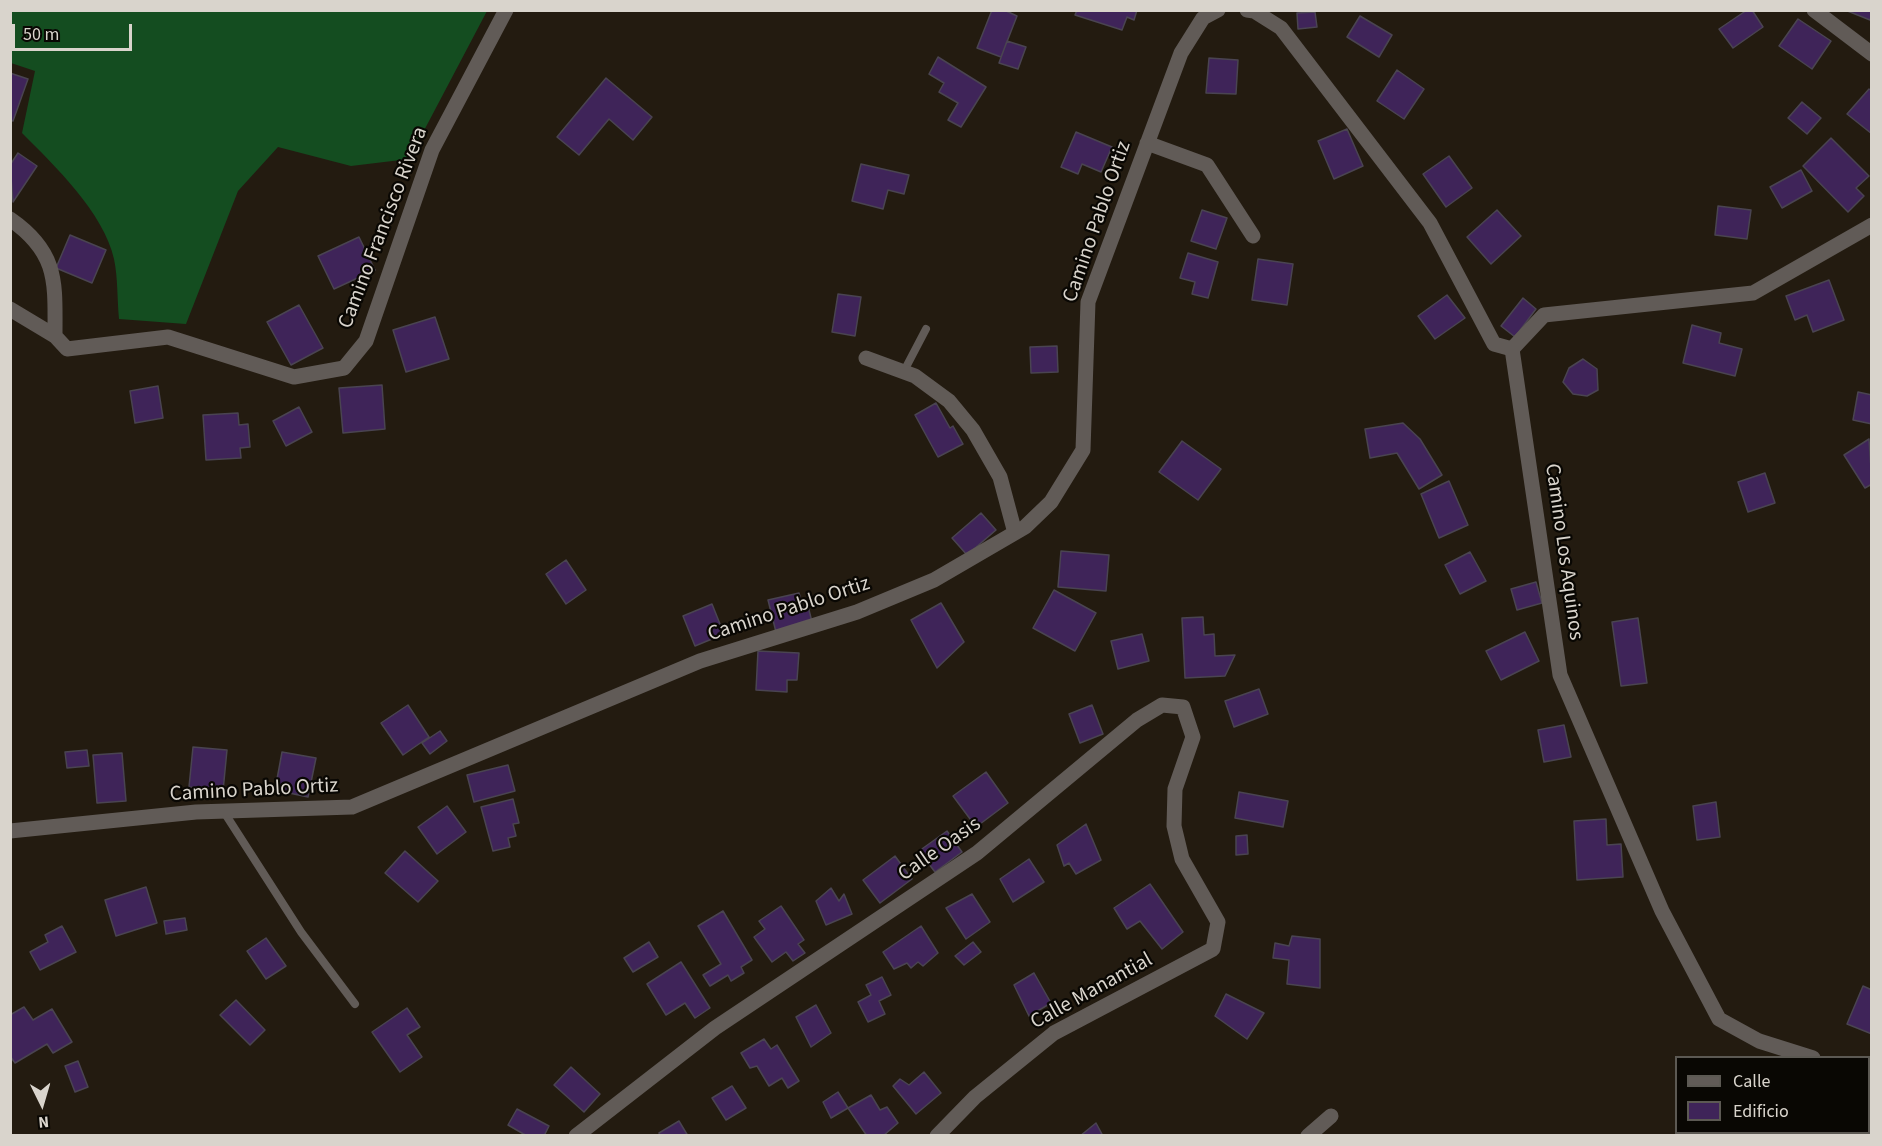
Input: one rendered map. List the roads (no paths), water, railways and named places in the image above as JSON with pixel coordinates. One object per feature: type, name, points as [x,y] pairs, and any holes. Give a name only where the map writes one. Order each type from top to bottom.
[{"type":"street","name":"Camino Francisco Rivera","points":[[10,309],[55,336],[68,349],[168,337],[294,376],[344,368],[366,340],[432,150],[506,10]]},
{"type":"street","name":"Camino Pablo Ortiz","points":[[10,831],[224,812],[352,807],[700,661],[844,616],[934,580],[1025,527],[1051,502],[1083,450],[1088,302],[1181,52],[1203,18],[1218,10]]},
{"type":"street","points":[[1247,10],[1254,11],[1281,28],[1430,224],[1494,344],[1512,349],[1544,315],[1753,293],[1872,225]]},
{"type":"street","points":[[1814,10],[1872,54]]},
{"type":"street","points":[[1147,143],[1207,165],[1253,236]]},
{"type":"street","points":[[10,219],[39,243],[56,283],[55,336]]},
{"type":"street","name":"Camino Los Aquinos","points":[[1512,349],[1560,675],[1662,911],[1719,1019],[1759,1041],[1807,1056]]},
{"type":"street","points":[[866,358],[915,376],[949,401],[973,430],[1000,477],[1015,532]]},
{"type":"street","name":"Calle Oasis","points":[[576,1136],[715,1028],[977,853],[1137,720],[1162,705],[1183,707],[1193,737],[1175,789],[1174,817],[1182,859],[1191,874]]},
{"type":"street","name":"Calle Manantial","points":[[937,1136],[975,1097],[1054,1033],[1213,949],[1218,922],[1191,874]]},
{"type":"street","points":[[1308,1136],[1331,1116]]},
{"type":"lane","points":[[904,371],[926,329]]},
{"type":"lane","points":[[224,812],[301,932],[355,1004]]}]
